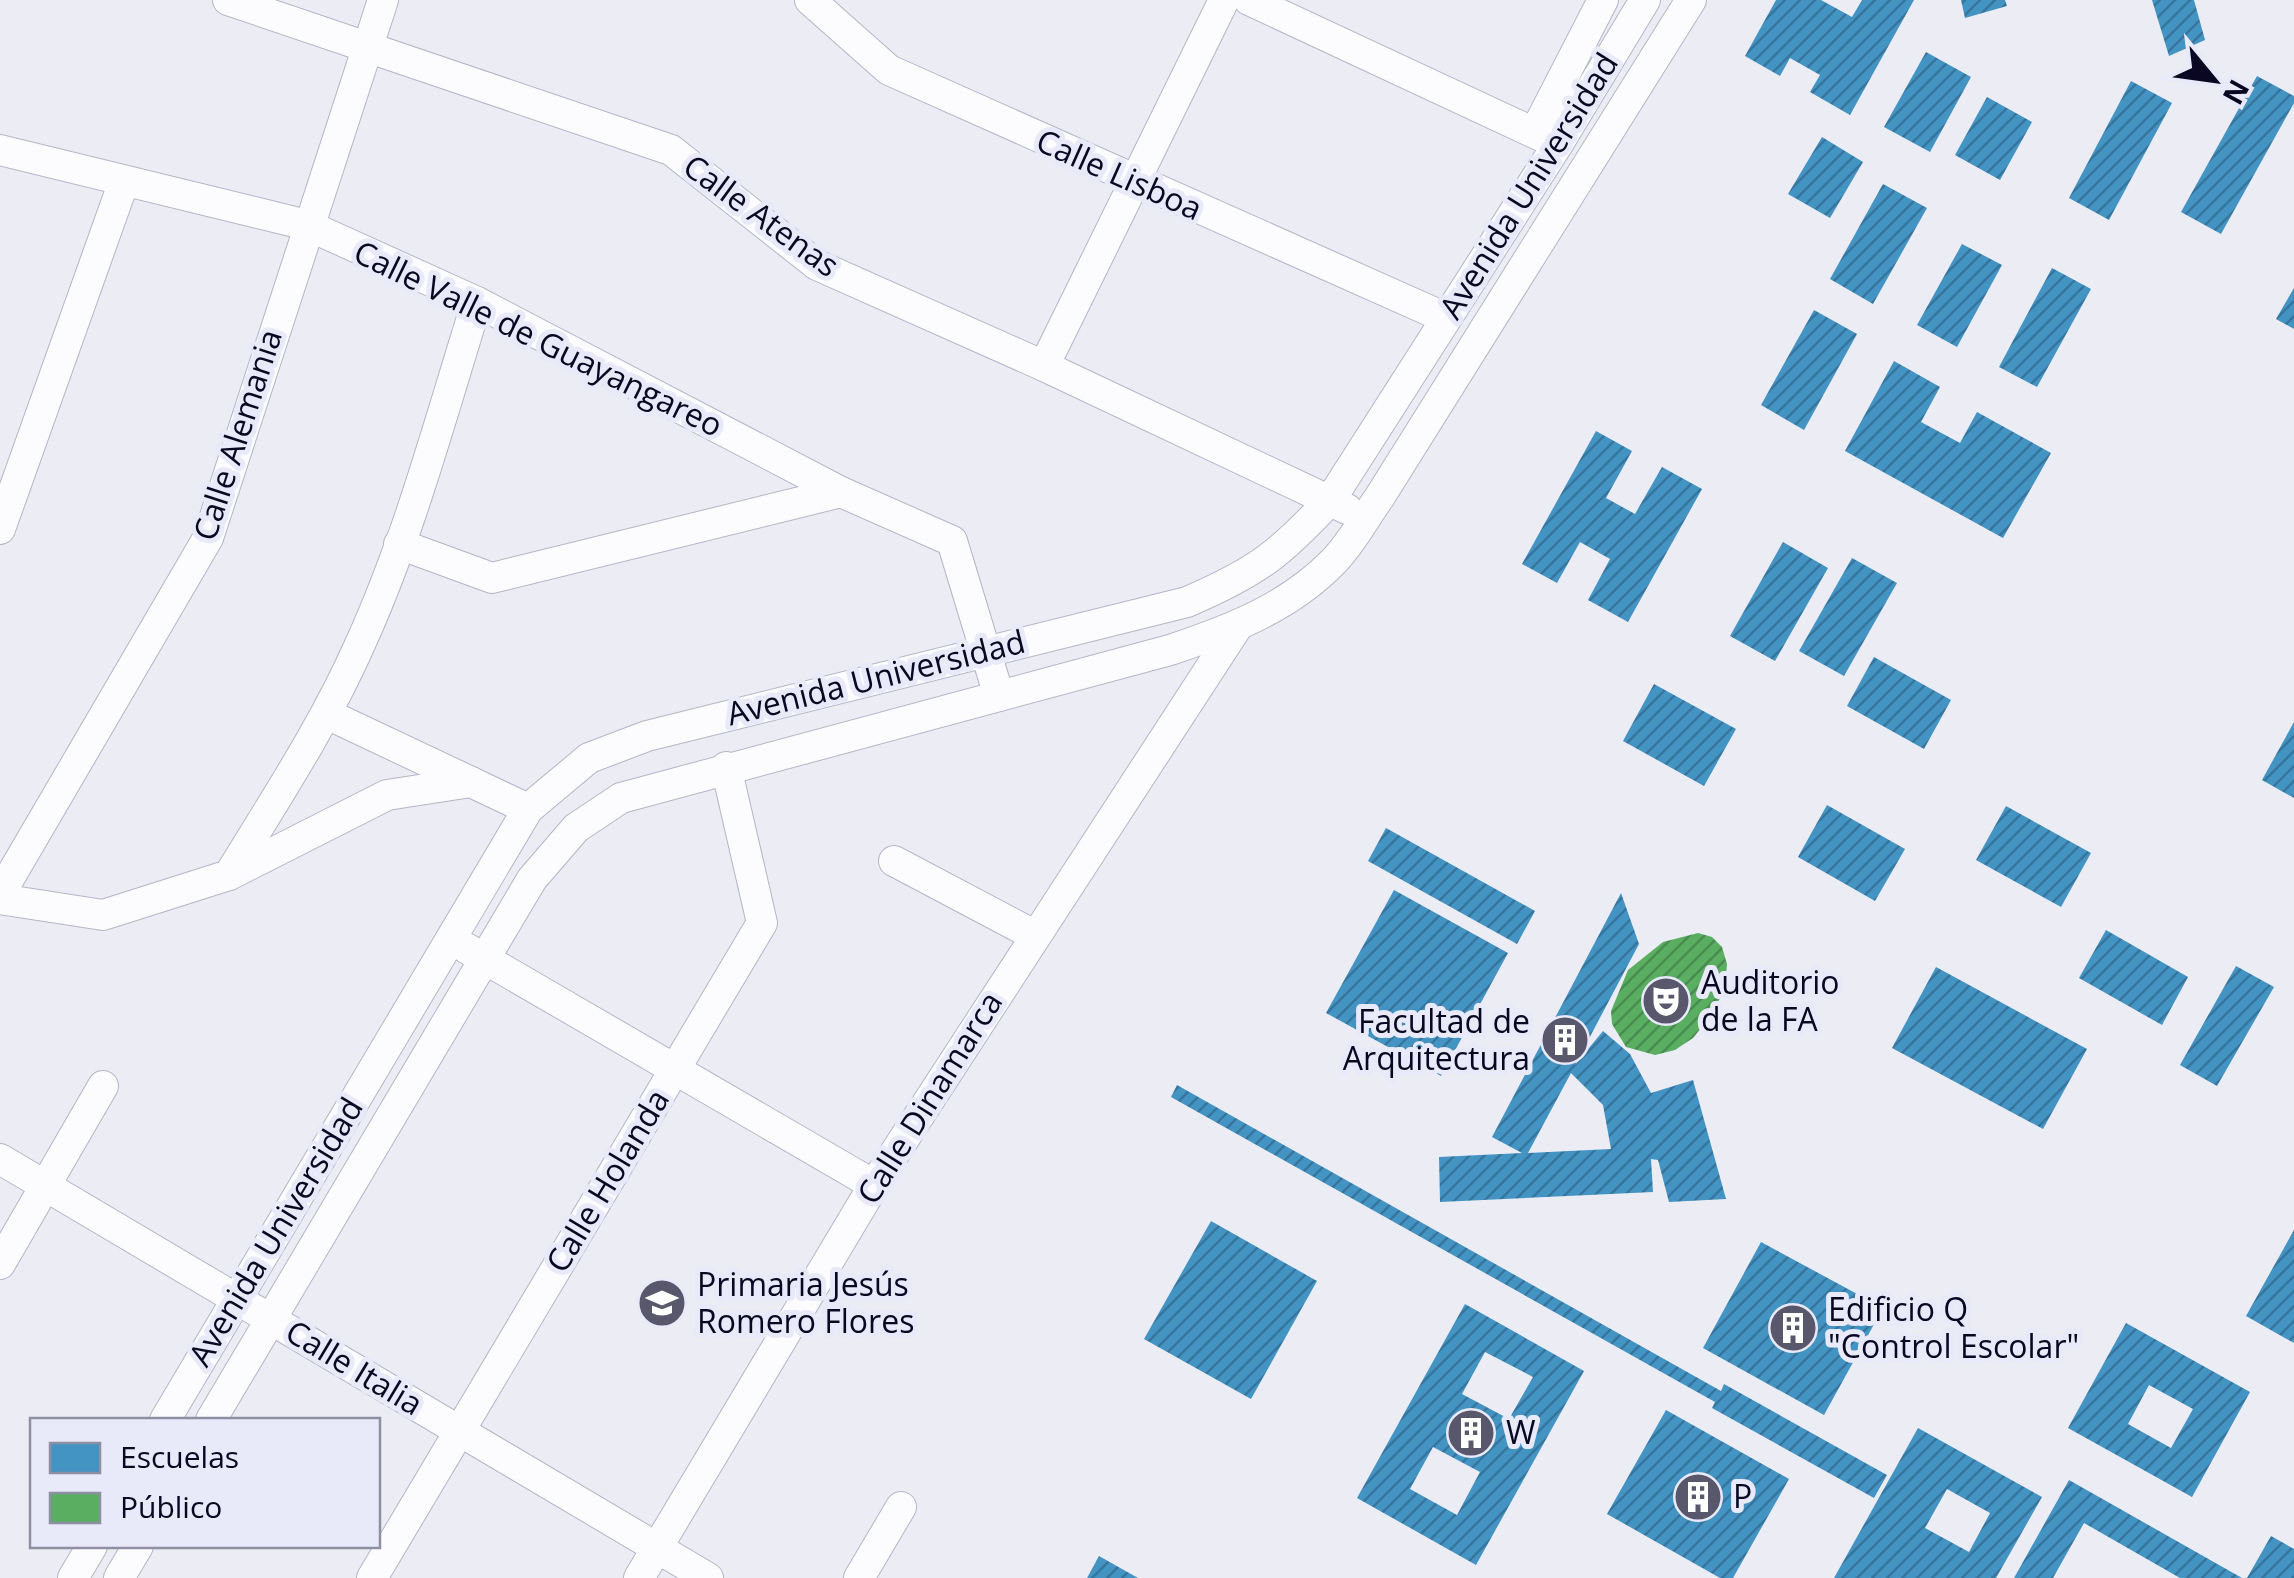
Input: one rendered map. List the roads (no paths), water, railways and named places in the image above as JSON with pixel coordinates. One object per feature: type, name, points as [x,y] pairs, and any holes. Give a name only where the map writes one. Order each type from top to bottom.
[{"type":"street","name":"Calle Atenas","points":[[228,0],[671,150],[818,265],[1331,499],[1364,520]]},
{"type":"street","name":"Calle Alemania","points":[[0,896],[208,538],[383,0]]},
{"type":"street","name":"Calle Lisboa","points":[[810,0],[889,70],[1134,183],[1446,318]]},
{"type":"street","points":[[1044,366],[1224,0]]},
{"type":"street","points":[[1249,0],[1546,138]]},
{"type":"street","name":"Avenida Universidad","points":[[1546,138],[1603,0]]},
{"type":"street","name":"Avenida Universidad","points":[[166,1418],[528,809],[588,758],[647,736],[987,648],[1187,602],[1249,576],[1294,540],[1331,499],[1446,318],[1546,138],[1644,0]]},
{"type":"street","name":"Avenida Universidad","points":[[212,1418],[482,958],[532,880],[576,828],[621,798],[726,766],[1170,650],[1237,627],[1291,597],[1335,560],[1364,520],[1691,0]]},
{"type":"street","name":"Calle Valle de Guayangareo","points":[[0,150],[123,184],[307,225],[477,302],[841,492],[952,542],[1000,696]]},
{"type":"street","points":[[0,529],[123,184]]},
{"type":"street","points":[[230,874],[327,714],[362,640],[400,544],[477,302]]},
{"type":"street","points":[[400,544],[492,578],[841,492]]},
{"type":"street","name":"Calle Dinamarca","points":[[639,1578],[874,1186],[1237,627]]},
{"type":"street","points":[[327,714],[528,809]]},
{"type":"street","name":"Calle Holanda","points":[[372,1578],[762,923],[726,766]]},
{"type":"street","points":[[0,896],[103,916],[230,874],[387,795],[470,782]]},
{"type":"street","points":[[894,861],[1034,935]]},
{"type":"street","points":[[451,938],[874,1186]]},
{"type":"street","points":[[0,1264],[104,1086]]},
{"type":"street","name":"Calle Italia","points":[[0,1159],[708,1578]]},
{"type":"street","points":[[859,1578],[901,1507]]},
{"type":"street","points":[[72,1578],[91,1548]]},
{"type":"street","points":[[119,1578],[137,1548]]},
{"type":"place","name":"Auditorio de la FA","points":[[1666,1001]]},
{"type":"place","name":"Facultad de Arquitectura","points":[[1565,1040]]},
{"type":"place","name":"Primaria Jesús Romero Flores","points":[[662,1303]]},
{"type":"place","name":"Edificio Q \"Control Escolar\"","points":[[1793,1328]]},
{"type":"place","name":"W","points":[[1471,1433]]},
{"type":"place","name":"P","points":[[1698,1497]]}]
